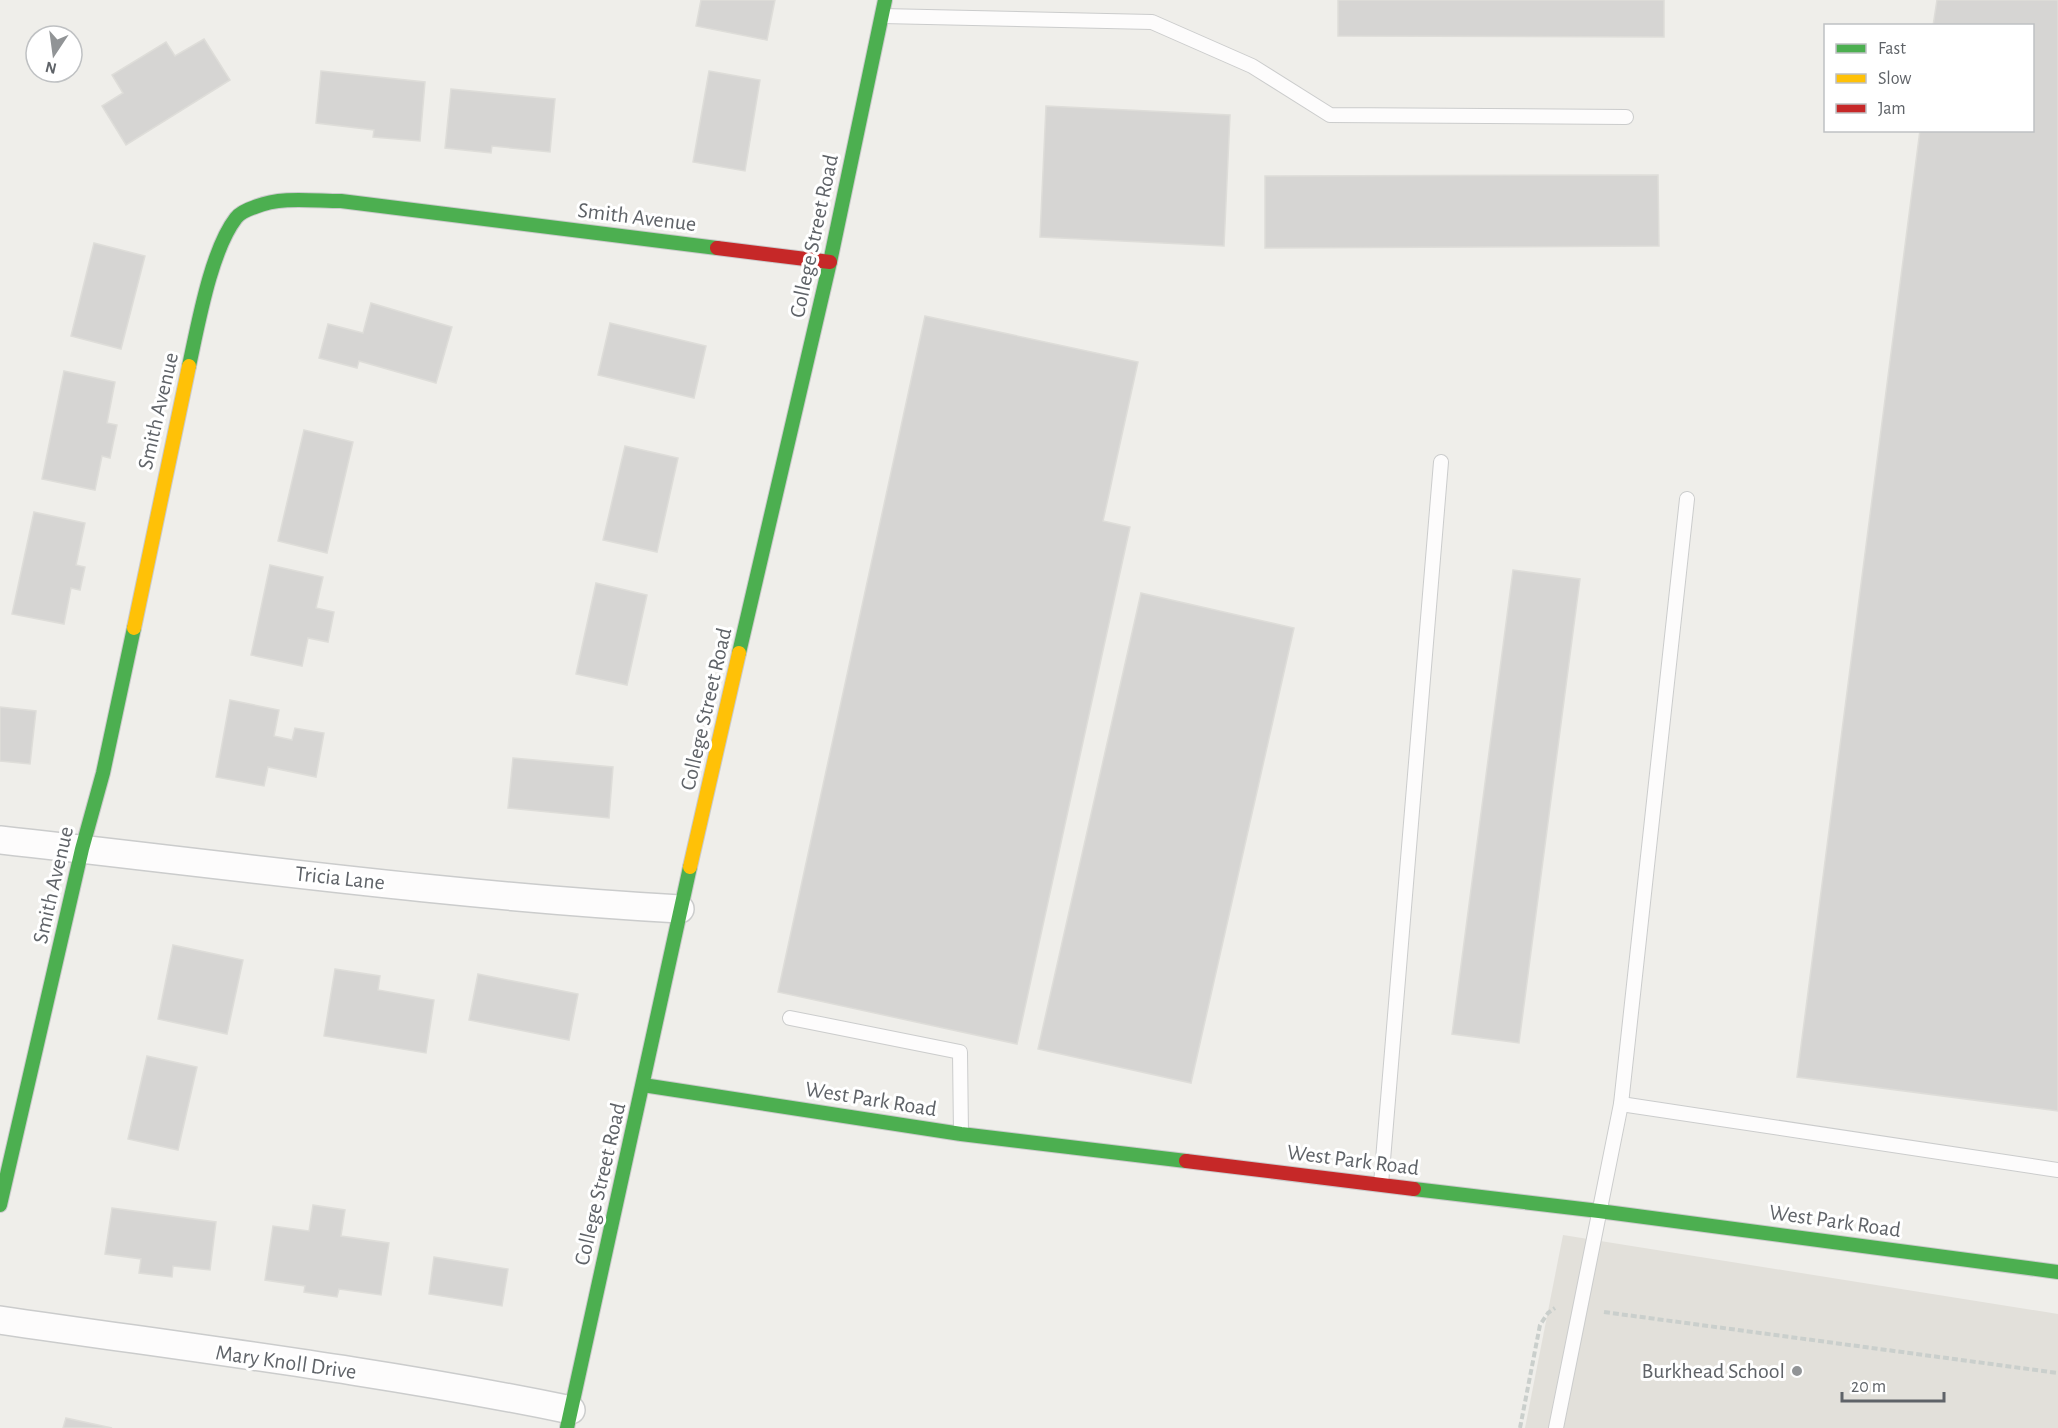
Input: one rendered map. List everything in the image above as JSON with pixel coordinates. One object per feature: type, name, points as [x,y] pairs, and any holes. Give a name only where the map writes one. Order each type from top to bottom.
[{"type":"street","name":"College Street Road","points":[[569,1419],[680,909],[830,262],[885,0]]},
{"type":"street","name":"Smith Avenue","points":[[0,1205],[82,849],[102,773],[202,309],[221,242],[237,216],[256,206],[281,200],[341,201],[830,262]]},
{"type":"street","name":"Tricia Lane","points":[[0,840],[400,885],[680,909]]},
{"type":"street","name":"West Park Road","points":[[643,1085],[961,1134],[1599,1211],[2058,1272]]},
{"type":"street","name":"Mary Knoll Drive","points":[[0,1320],[362,1373],[500,1396],[569,1419]]},
{"type":"lane","points":[[882,16],[1152,22],[1252,66],[1330,115],[1626,117]]},
{"type":"lane","points":[[1381,1185],[1441,462]]},
{"type":"lane","points":[[1556,1428],[1621,1104],[1687,499]]},
{"type":"lane","points":[[790,1018],[960,1052],[961,1134]]},
{"type":"lane","points":[[1621,1104],[2058,1170]]},
{"type":"path","points":[[1520,1428],[1540,1325],[1548,1313],[1560,1307]]},
{"type":"path","points":[[1603,1312],[2058,1373]]},
{"type":"shaded area","name":"Burkhead School","points":[[1563,1235],[2058,1314],[2058,1428],[1525,1428]]},
{"type":"building","points":[[701,0],[775,0],[767,40],[696,26]]},
{"type":"building","points":[[1338,0],[1664,0],[1664,37],[1338,36]]},
{"type":"building","points":[[1937,0],[2058,0],[2058,1111],[1797,1077],[1920,132],[2034,132],[2034,24],[1933,24]]},
{"type":"building","points":[[204,39],[230,80],[126,145],[102,106],[123,93],[112,75],[166,42],[175,56]]},
{"type":"building","points":[[321,71],[425,82],[420,141],[373,137],[374,130],[316,123]]},
{"type":"building","points":[[709,71],[760,80],[745,171],[693,162]]},
{"type":"building","points":[[451,89],[555,99],[550,152],[492,146],[491,153],[445,148]]},
{"type":"building","points":[[1046,106],[1230,115],[1224,246],[1040,237]]},
{"type":"building","points":[[1658,175],[1659,246],[1265,248],[1265,176]]},
{"type":"building","points":[[94,243],[145,256],[121,349],[71,336]]},
{"type":"building","points":[[371,303],[452,327],[436,383],[359,361],[357,368],[319,358],[328,324],[363,333]]},
{"type":"building","points":[[925,316],[1138,362],[1103,521],[1130,527],[1017,1044],[778,992]]},
{"type":"building","points":[[610,323],[706,346],[694,398],[598,375]]},
{"type":"building","points":[[64,371],[115,382],[107,423],[117,425],[110,458],[102,456],[95,490],[42,479]]},
{"type":"building","points":[[304,430],[353,442],[327,553],[278,541]]},
{"type":"building","points":[[625,446],[678,458],[657,552],[603,540]]},
{"type":"building","points":[[34,512],[85,523],[76,565],[85,567],[80,590],[71,588],[64,624],[12,614]]},
{"type":"building","points":[[270,565],[323,577],[316,608],[334,612],[328,642],[308,638],[302,666],[251,655]]},
{"type":"building","points":[[1513,570],[1580,579],[1519,1043],[1452,1034]]},
{"type":"building","points":[[596,583],[647,595],[627,685],[576,674]]},
{"type":"building","points":[[1141,593],[1294,628],[1191,1083],[1038,1049]]},
{"type":"building","points":[[230,700],[279,710],[274,736],[292,740],[295,728],[324,733],[316,777],[268,767],[264,786],[216,777]]},
{"type":"building","points":[[0,707],[36,711],[30,764],[0,761]]},
{"type":"building","points":[[513,758],[613,767],[609,818],[508,808]]},
{"type":"building","points":[[173,945],[243,960],[227,1034],[158,1019]]},
{"type":"building","points":[[335,969],[380,976],[378,990],[434,1000],[426,1053],[324,1036]]},
{"type":"building","points":[[478,974],[578,994],[569,1040],[469,1020]]},
{"type":"building","points":[[147,1056],[197,1067],[178,1150],[128,1139]]},
{"type":"building","points":[[313,1205],[345,1210],[341,1236],[389,1243],[381,1295],[339,1289],[337,1297],[304,1292],[305,1286],[265,1280],[273,1226],[309,1231]]},
{"type":"building","points":[[112,1208],[216,1222],[210,1270],[173,1266],[172,1277],[139,1273],[141,1259],[105,1254]]},
{"type":"building","points":[[434,1257],[508,1269],[502,1306],[429,1294]]},
{"type":"building","points":[[66,1418],[112,1428],[63,1428]]},
{"type":"traffic: fast","points":[[739,653],[830,262],[885,0]]},
{"type":"traffic: fast","points":[[189,366],[206,289],[227,232],[240,214],[275,201],[341,201],[717,248]]},
{"type":"traffic: fast","points":[[0,1205],[82,849],[103,773],[134,628]]},
{"type":"traffic: fast","points":[[567,1428],[690,867]]},
{"type":"traffic: fast","points":[[643,1085],[961,1134],[1186,1161]]},
{"type":"traffic: fast","points":[[1414,1189],[1599,1211],[2058,1272]]},
{"type":"traffic: slow","points":[[134,628],[189,366]]},
{"type":"traffic: slow","points":[[690,867],[739,653]]},
{"type":"traffic: jam","points":[[717,248],[830,262]]},
{"type":"traffic: jam","points":[[1186,1161],[1414,1189]]},
{"type":"place","name":"Burkhead School","points":[[1797,1371]]}]
